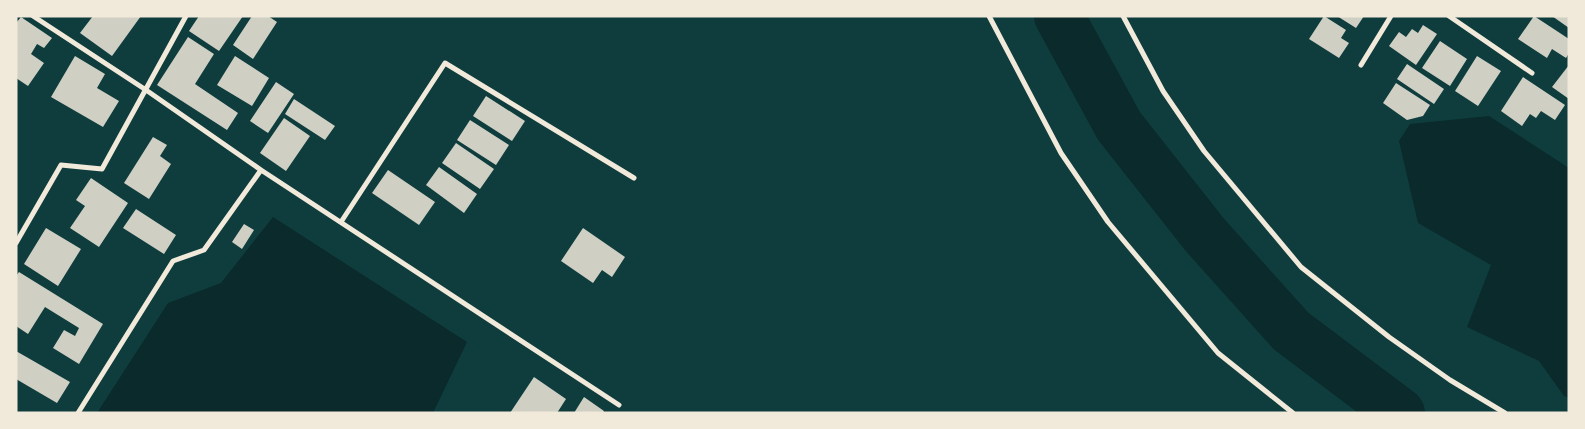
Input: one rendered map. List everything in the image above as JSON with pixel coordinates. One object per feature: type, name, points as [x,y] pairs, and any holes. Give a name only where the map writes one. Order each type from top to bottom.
[{"type":"street","points":[[33,16],[146,90],[262,170],[619,405]]},
{"type":"street","points":[[16,243],[61,165],[102,168],[186,16]]},
{"type":"street","points":[[989,16],[1061,152],[1108,222],[1218,353],[1293,413]]},
{"type":"street","points":[[1123,16],[1163,91],[1204,151],[1301,267],[1389,338],[1450,380],[1505,413]]},
{"type":"street","points":[[1361,64],[1391,16]]},
{"type":"street","points":[[1449,16],[1532,73]]},
{"type":"street","points":[[341,222],[445,63],[634,178]]},
{"type":"street","points":[[78,413],[173,261],[204,250],[262,170]]},
{"type":"water","points":[[1489,116],[1569,168],[1569,398],[1564,396],[1539,361],[1467,327],[1491,265],[1418,223],[1399,141],[1410,124]]},
{"type":"water","points":[[273,217],[467,342],[433,413],[97,413],[168,303],[221,283]]},
{"type":"building","points":[[93,16],[141,16],[112,56],[80,33]]},
{"type":"building","points":[[199,16],[243,16],[219,51],[189,31]]},
{"type":"building","points":[[252,16],[268,16],[277,22],[253,59],[233,45]]},
{"type":"building","points":[[1324,16],[1346,30],[1341,38],[1349,43],[1339,58],[1309,39]]},
{"type":"building","points":[[1337,16],[1364,16],[1356,28]]},
{"type":"building","points":[[1534,16],[1569,39],[1569,53],[1566,58],[1552,49],[1547,58],[1518,39]]},
{"type":"building","points":[[1552,16],[1569,16],[1569,28]]},
{"type":"building","points":[[21,17],[52,38],[44,48],[37,44],[31,54],[44,63],[28,86],[16,78],[16,23]]},
{"type":"building","points":[[1423,25],[1437,34],[1416,65],[1389,46],[1399,32],[1406,37],[1412,29],[1418,33]]},
{"type":"building","points":[[188,37],[214,54],[195,84],[238,113],[227,130],[157,85]]},
{"type":"building","points":[[1440,41],[1467,59],[1450,86],[1422,68]]},
{"type":"building","points":[[75,56],[105,74],[97,88],[119,101],[103,127],[51,97]]},
{"type":"building","points":[[235,56],[269,78],[252,106],[217,85]]},
{"type":"building","points":[[1477,56],[1501,71],[1478,106],[1455,91]]},
{"type":"building","points":[[1407,64],[1444,89],[1434,104],[1397,79]]},
{"type":"building","points":[[1569,65],[1569,99],[1552,87]]},
{"type":"building","points":[[1523,77],[1565,105],[1555,120],[1541,111],[1536,118],[1530,114],[1522,126],[1501,111]]},
{"type":"building","points":[[276,82],[294,94],[268,133],[250,121]]},
{"type":"building","points":[[1396,83],[1430,105],[1423,116],[1407,120],[1383,103]]},
{"type":"building","points":[[486,96],[525,121],[512,141],[473,116]]},
{"type":"building","points":[[294,99],[335,126],[325,140],[285,114]]},
{"type":"building","points":[[284,118],[310,136],[286,171],[260,153]]},
{"type":"building","points":[[470,120],[509,145],[496,165],[457,140]]},
{"type":"building","points":[[153,137],[167,145],[160,156],[171,164],[149,199],[124,183]]},
{"type":"building","points":[[456,143],[494,169],[480,189],[442,163]]},
{"type":"building","points":[[439,167],[477,194],[464,213],[426,185]]},
{"type":"building","points":[[388,170],[435,202],[419,225],[372,193]]},
{"type":"building","points":[[91,178],[128,203],[99,247],[70,228],[85,206],[76,200]]},
{"type":"building","points":[[136,209],[176,235],[164,254],[123,228]]},
{"type":"building","points":[[244,224],[254,230],[242,249],[232,242]]},
{"type":"building","points":[[46,228],[81,249],[58,286],[24,264]]},
{"type":"building","points":[[583,228],[625,257],[612,277],[602,270],[593,283],[561,261]]},
{"type":"building","points":[[19,272],[103,324],[79,364],[53,348],[64,330],[75,336],[79,328],[45,307],[28,334],[16,326],[16,276]]},
{"type":"building","points":[[16,351],[70,382],[57,403],[16,379]]},
{"type":"building","points":[[534,377],[566,399],[557,413],[510,413]]},
{"type":"building","points":[[584,397],[604,411],[603,413],[574,413]]},
{"type":"waterway","points":[[1059,16],[1119,126],[1205,235],[1291,331],[1400,413]]}]
